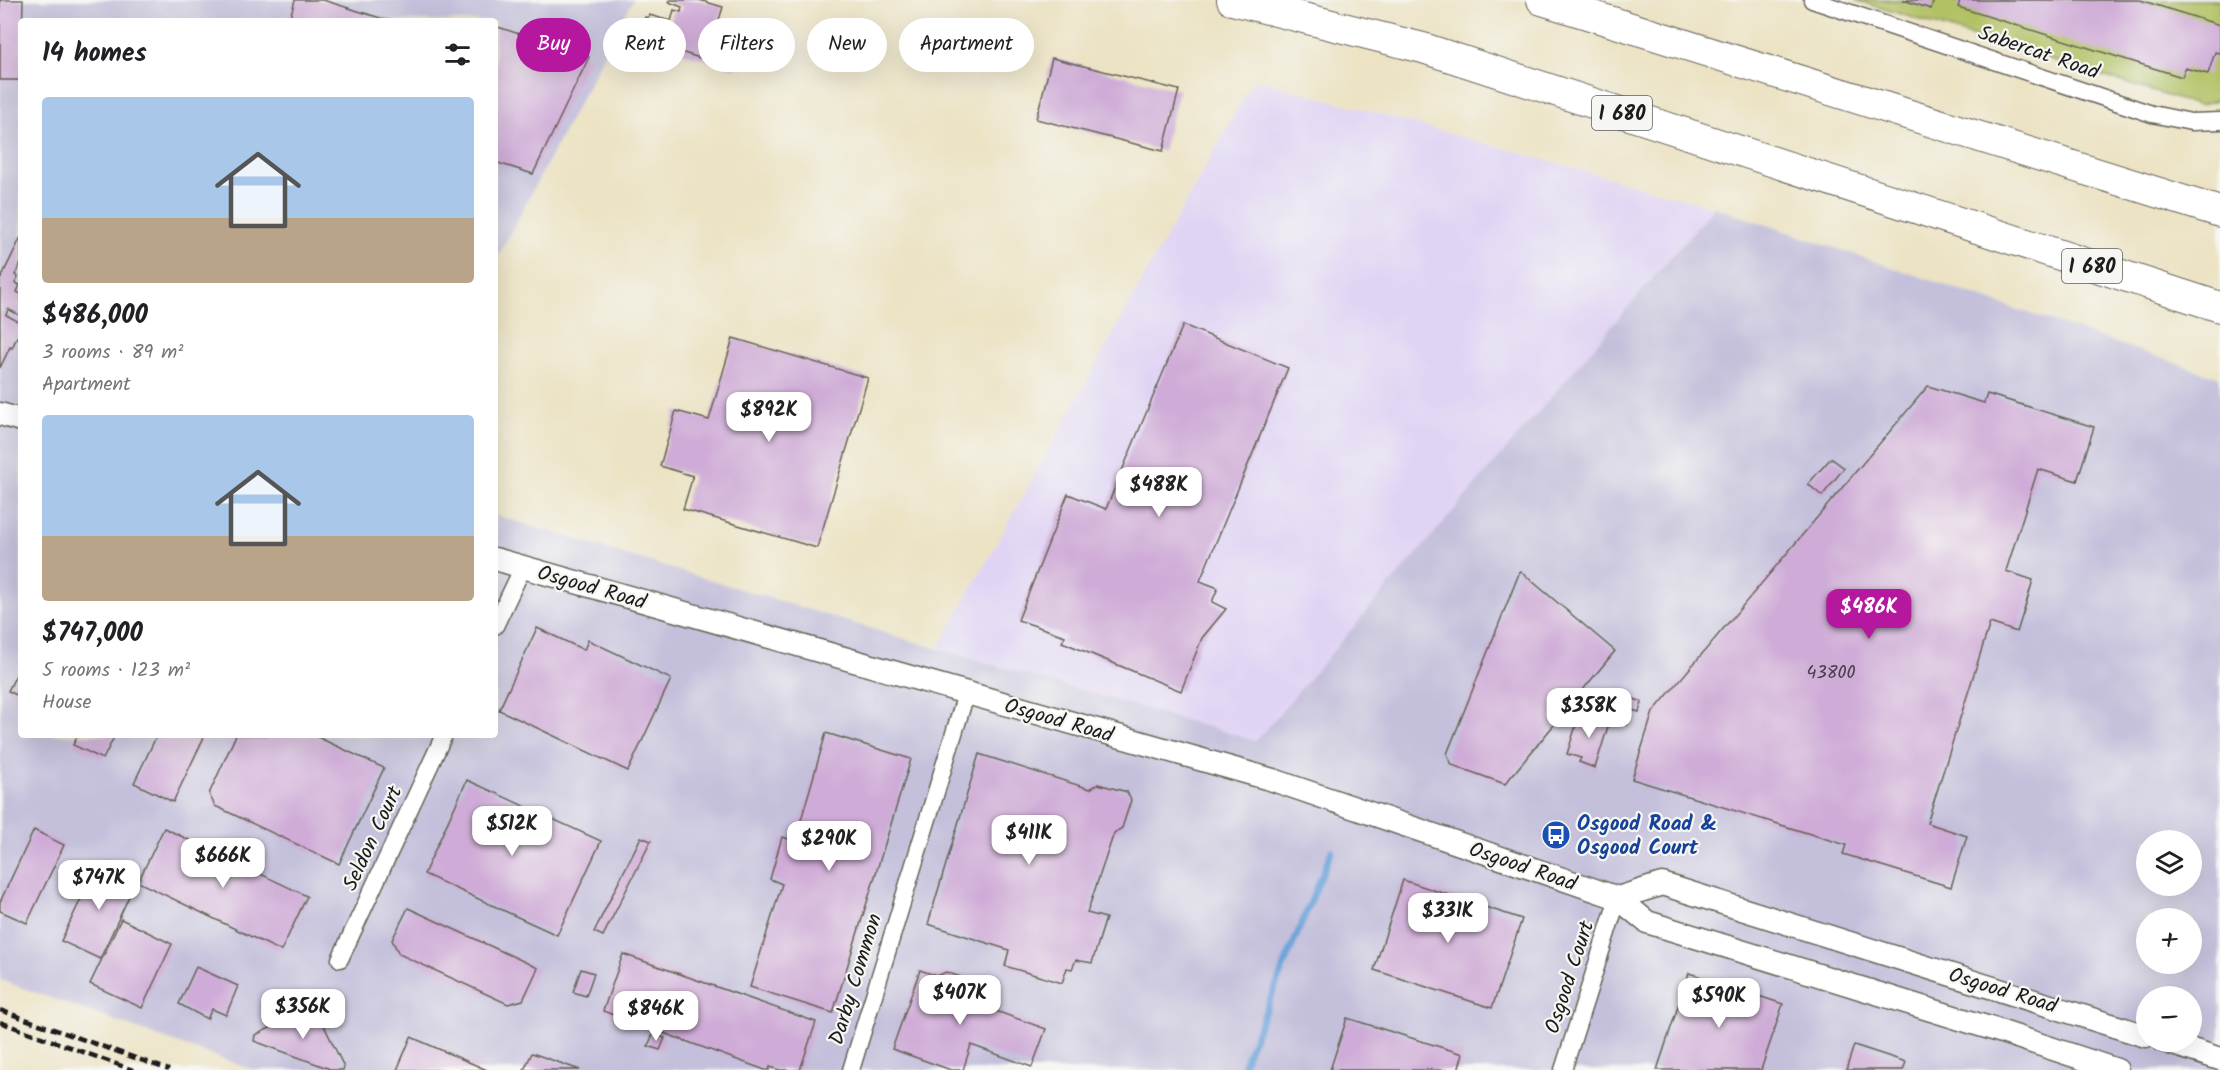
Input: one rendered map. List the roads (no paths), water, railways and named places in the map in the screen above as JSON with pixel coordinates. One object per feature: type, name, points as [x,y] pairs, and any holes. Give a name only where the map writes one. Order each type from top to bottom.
[{"type":"highway","name":"I 680","points":[[1232,0],[1423,48],[2220,307]]},
{"type":"highway","points":[[1542,0],[2220,212]]},
{"type":"highway","points":[[2176,293],[2220,325]]},
{"type":"main road","points":[[0,414],[18,419]]},
{"type":"main road","name":"Osgood Road","points":[[498,560],[1273,780],[1618,898],[1647,922],[1996,1030],[2117,1070]]},
{"type":"main road","name":"Osgood Road","points":[[1618,898],[1662,884],[2136,1032]]},
{"type":"main road","points":[[2198,1052],[2220,1059]]},
{"type":"street","name":"Sabercat Road","points":[[1812,0],[2152,114],[2191,122],[2220,121]]},
{"type":"street","points":[[498,620],[523,567]]},
{"type":"street","name":"Darby Common","points":[[851,1070],[966,694]]},
{"type":"street","name":"Seldon Court","points":[[340,959],[443,738]]},
{"type":"street","name":"Osgood Court","points":[[1563,1070],[1618,898]]},
{"type":"waterway","points":[[1241,1070],[1332,850]]},
{"type":"railway","points":[[0,1010],[169,1070]]},
{"type":"railway","points":[[0,1022],[133,1070]]},
{"type":"place","name":"Osgood Road & Osgood Court","points":[[1556,835]]}]
